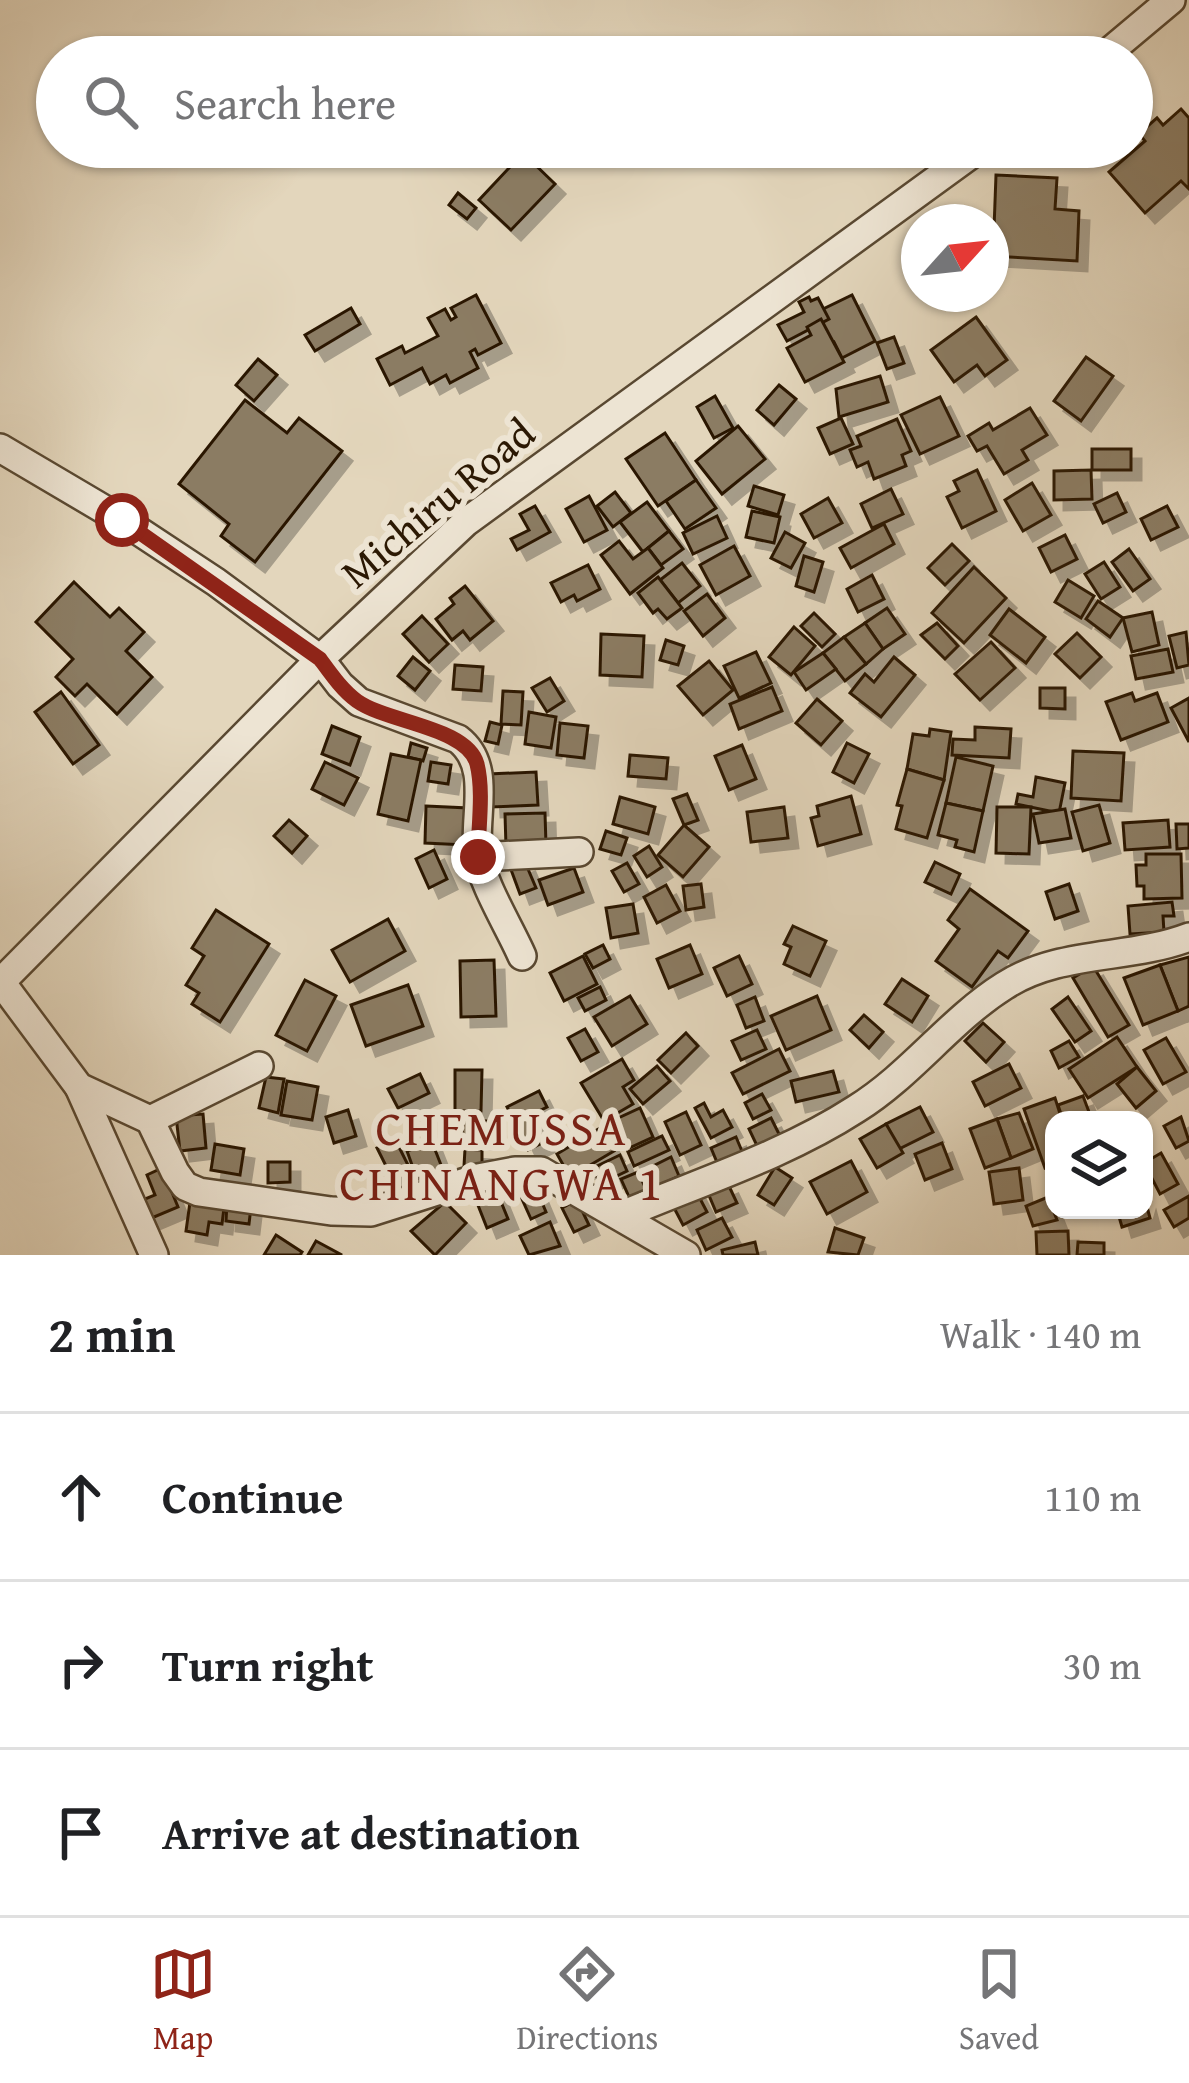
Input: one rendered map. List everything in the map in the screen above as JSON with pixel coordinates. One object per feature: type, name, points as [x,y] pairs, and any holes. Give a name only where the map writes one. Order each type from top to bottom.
[{"type":"street","points":[[1128,36],[1172,0]]},
{"type":"street","name":"Michiru Road","points":[[1,982],[320,659],[466,522],[952,168]]},
{"type":"street","points":[[0,448],[141,532],[320,659],[359,702],[458,739],[472,749],[478,768],[478,857],[522,956]]},
{"type":"street","points":[[478,857],[579,852]]},
{"type":"street","points":[[622,1215],[792,1144],[856,1109],[1006,985],[1054,963],[1158,949],[1189,937]]},
{"type":"street","points":[[1,982],[80,1087],[154,1255]]},
{"type":"street","points":[[150,1120],[260,1066]]},
{"type":"street","points":[[80,1087],[150,1120],[175,1172],[185,1186],[199,1192],[331,1211],[371,1212],[478,1178],[541,1171],[686,1255]]},
{"type":"building","points":[[1181,109],[1189,118],[1189,189],[1181,181],[1145,213],[1109,172],[1153,168],[1153,122],[1157,118],[1163,125]]},
{"type":"building","points":[[509,168],[538,168],[555,184],[511,230],[479,200]]},
{"type":"building","points":[[996,175],[1057,178],[1055,209],[1079,211],[1077,261],[1009,257],[1009,204],[995,204]]},
{"type":"building","points":[[458,193],[476,208],[467,219],[449,205]]},
{"type":"building","points":[[476,295],[501,343],[478,355],[475,349],[470,352],[478,368],[450,383],[446,375],[430,384],[422,368],[390,385],[377,359],[402,346],[405,353],[438,336],[428,318],[445,309],[451,320],[456,317],[451,308]]},
{"type":"building","points":[[852,295],[875,341],[842,358],[834,342],[830,344],[817,312]]},
{"type":"building","points":[[809,297],[811,301],[818,298],[829,319],[787,341],[778,325],[804,312],[799,302]]},
{"type":"building","points":[[351,308],[360,324],[315,351],[305,335]]},
{"type":"building","points":[[976,317],[1007,360],[985,376],[977,365],[954,382],[931,350]]},
{"type":"building","points":[[821,319],[844,362],[805,382],[787,348],[811,335],[807,327]]},
{"type":"building","points":[[894,337],[904,363],[887,369],[877,343]]},
{"type":"building","points":[[1086,357],[1113,376],[1081,421],[1054,401]]},
{"type":"building","points":[[258,359],[277,375],[254,401],[236,385]]},
{"type":"building","points":[[880,376],[888,402],[839,417],[836,389]]},
{"type":"building","points":[[779,385],[796,399],[774,425],[757,410]]},
{"type":"building","points":[[715,396],[733,428],[714,438],[697,407]]},
{"type":"building","points":[[940,397],[959,436],[920,454],[901,415]]},
{"type":"building","points":[[245,400],[287,433],[299,418],[342,451],[255,562],[221,536],[229,524],[179,484]]},
{"type":"building","points":[[1030,408],[1047,435],[1022,450],[1028,460],[1004,474],[987,446],[977,451],[968,436],[989,423],[993,430]]},
{"type":"building","points":[[841,418],[853,444],[830,454],[818,428]]},
{"type":"building","points":[[897,419],[911,451],[902,455],[906,466],[874,479],[868,462],[857,467],[850,450],[861,446],[857,436]]},
{"type":"building","points":[[738,426],[765,459],[722,494],[696,461]]},
{"type":"building","points":[[665,433],[696,480],[658,506],[626,459]]},
{"type":"building","points":[[1092,449],[1131,449],[1131,470],[1092,470]]},
{"type":"building","points":[[977,470],[996,511],[962,528],[947,497],[959,491],[954,481]]},
{"type":"building","points":[[1091,470],[1092,499],[1054,500],[1054,471]]},
{"type":"building","points":[[696,480],[716,508],[685,529],[666,501]]},
{"type":"building","points":[[1032,483],[1051,515],[1023,531],[1005,500]]},
{"type":"building","points":[[754,486],[784,495],[778,515],[748,506]]},
{"type":"building","points":[[891,489],[903,514],[872,528],[861,504]]},
{"type":"building","points":[[615,492],[631,513],[613,527],[597,506]]},
{"type":"building","points":[[1117,493],[1126,512],[1103,523],[1094,504]]},
{"type":"building","points":[[589,496],[607,530],[584,542],[566,509]]},
{"type":"building","points":[[828,498],[842,523],[814,538],[801,514]]},
{"type":"building","points":[[647,502],[669,531],[643,552],[620,522]]},
{"type":"building","points":[[535,506],[550,532],[517,550],[511,539],[529,530],[520,514]]},
{"type":"building","points":[[1167,506],[1178,527],[1151,540],[1141,519]]},
{"type":"building","points":[[752,511],[780,517],[774,543],[746,537]]},
{"type":"building","points":[[717,516],[727,538],[693,554],[683,533]]},
{"type":"building","points":[[884,524],[894,544],[851,568],[840,548]]},
{"type":"building","points":[[669,531],[683,549],[661,565],[648,548]]},
{"type":"building","points":[[785,532],[805,543],[791,568],[771,558]]},
{"type":"building","points":[[1065,535],[1077,559],[1051,572],[1039,548]]},
{"type":"building","points":[[619,541],[633,559],[648,548],[663,568],[630,594],[601,555]]},
{"type":"building","points":[[952,544],[969,561],[945,585],[928,568]]},
{"type":"building","points":[[734,546],[750,576],[716,595],[700,565]]},
{"type":"building","points":[[1129,549],[1150,579],[1133,591],[1112,562]]},
{"type":"building","points":[[804,556],[823,562],[814,592],[796,586]]},
{"type":"building","points":[[1104,562],[1120,587],[1101,599],[1085,574]]},
{"type":"building","points":[[682,563],[700,586],[678,603],[660,580]]},
{"type":"building","points":[[588,565],[600,589],[577,601],[574,595],[561,602],[551,583]]},
{"type":"building","points":[[974,567],[1006,598],[964,643],[932,613]]},
{"type":"building","points":[[872,575],[884,599],[858,612],[847,589]]},
{"type":"building","points":[[658,577],[682,608],[667,619],[658,609],[653,613],[638,593]]},
{"type":"building","points":[[1068,580],[1094,596],[1081,618],[1055,602]]},
{"type":"building","points":[[74,582],[110,617],[119,608],[144,632],[126,651],[152,677],[117,714],[87,684],[75,696],[56,677],[73,659],[36,622]]},
{"type":"building","points":[[465,586],[493,621],[470,640],[463,631],[452,640],[436,619],[454,604],[450,598]]},
{"type":"building","points":[[707,594],[725,618],[703,636],[684,611]]},
{"type":"building","points":[[1098,601],[1123,618],[1110,637],[1086,619]]},
{"type":"building","points":[[887,608],[905,634],[883,649],[865,623]]},
{"type":"building","points":[[1009,609],[1045,637],[1026,663],[990,635]]},
{"type":"building","points":[[1152,612],[1159,645],[1132,652],[1123,618]]},
{"type":"building","points":[[814,613],[835,634],[822,647],[801,626]]},
{"type":"building","points":[[422,616],[448,644],[429,662],[403,634]]},
{"type":"building","points":[[865,623],[883,649],[866,664],[844,637]]},
{"type":"building","points":[[937,623],[958,646],[945,659],[921,635]]},
{"type":"building","points":[[794,627],[815,646],[791,675],[769,657]]},
{"type":"building","points":[[1186,632],[1189,665],[1177,668],[1169,636]]},
{"type":"building","points":[[1077,633],[1101,657],[1080,678],[1055,654]]},
{"type":"building","points":[[601,634],[644,636],[642,677],[600,675]]},
{"type":"building","points":[[844,637],[866,664],[845,681],[823,653]]},
{"type":"building","points":[[666,640],[684,646],[678,665],[660,660]]},
{"type":"building","points":[[991,642],[1015,668],[980,700],[955,674]]},
{"type":"building","points":[[1168,649],[1173,672],[1136,679],[1131,656]]},
{"type":"building","points":[[756,652],[771,683],[739,698],[724,666]]},
{"type":"building","points":[[823,653],[836,669],[806,690],[794,672]]},
{"type":"building","points":[[413,657],[430,671],[415,690],[398,676]]},
{"type":"building","points":[[894,657],[915,675],[881,717],[850,693],[865,674],[874,682]]},
{"type":"building","points":[[709,661],[733,690],[703,715],[678,686]]},
{"type":"building","points":[[455,665],[483,667],[481,691],[453,689]]},
{"type":"building","points":[[550,678],[564,701],[547,712],[532,688]]},
{"type":"building","points":[[772,687],[782,711],[739,729],[730,704]]},
{"type":"building","points":[[1040,688],[1065,688],[1065,709],[1040,708]]},
{"type":"building","points":[[503,691],[523,692],[521,725],[501,724]]},
{"type":"building","points":[[61,692],[99,745],[73,764],[35,712]]},
{"type":"building","points":[[1132,693],[1135,701],[1157,693],[1168,722],[1121,740],[1106,702]]},
{"type":"building","points":[[1189,698],[1189,742],[1171,708]]},
{"type":"building","points":[[817,699],[842,721],[821,745],[796,723]]},
{"type":"building","points":[[529,712],[556,717],[551,748],[525,744]]},
{"type":"building","points":[[490,722],[502,725],[498,744],[485,741]]},
{"type":"building","points":[[560,723],[588,726],[584,758],[557,755]]},
{"type":"building","points":[[332,726],[360,737],[350,765],[322,754]]},
{"type":"building","points":[[975,727],[1011,729],[1009,758],[952,755],[953,739],[975,740]]},
{"type":"building","points":[[930,729],[951,732],[944,780],[907,769],[913,734],[929,736]]},
{"type":"building","points":[[411,743],[427,748],[423,761],[408,757]]},
{"type":"building","points":[[847,743],[869,754],[854,783],[833,772]]},
{"type":"building","points":[[742,745],[756,779],[729,790],[715,756]]},
{"type":"building","points":[[1073,751],[1124,753],[1121,801],[1071,798]]},
{"type":"building","points":[[391,754],[421,760],[408,821],[378,814]]},
{"type":"building","points":[[630,755],[668,758],[666,779],[628,776]]},
{"type":"building","points":[[956,757],[993,766],[983,811],[946,803]]},
{"type":"building","points":[[325,762],[358,778],[344,805],[312,789]]},
{"type":"building","points":[[431,762],[451,765],[448,784],[428,781]]},
{"type":"building","points":[[907,769],[944,780],[927,838],[896,829]]},
{"type":"building","points":[[536,772],[538,805],[491,807],[489,774]]},
{"type":"building","points":[[1036,777],[1065,783],[1059,813],[1016,804],[1018,794],[1033,797]]},
{"type":"building","points":[[687,794],[698,820],[684,825],[673,799]]},
{"type":"building","points":[[851,796],[861,834],[818,846],[811,818],[819,816],[817,806]]},
{"type":"building","points":[[620,797],[655,807],[648,834],[613,824]]},
{"type":"building","points":[[946,803],[983,811],[974,852],[938,835]]},
{"type":"building","points":[[1099,805],[1110,843],[1083,851],[1072,812]]},
{"type":"building","points":[[426,806],[468,808],[466,845],[425,843]]},
{"type":"building","points":[[784,807],[788,838],[751,842],[747,812]]},
{"type":"building","points":[[997,807],[1031,807],[1029,854],[996,853]]},
{"type":"building","points":[[1065,809],[1071,838],[1039,843],[1033,814]]},
{"type":"building","points":[[545,813],[546,845],[506,847],[505,814]]},
{"type":"building","points":[[289,820],[307,836],[292,853],[274,836]]},
{"type":"building","points":[[1168,820],[1170,847],[1125,850],[1123,823]]},
{"type":"building","points":[[1176,824],[1189,824],[1189,848],[1177,849]]},
{"type":"building","points":[[684,825],[709,847],[683,877],[658,855]]},
{"type":"building","points":[[606,831],[627,838],[621,855],[600,849]]},
{"type":"building","points":[[649,846],[662,867],[647,877],[634,856]]},
{"type":"building","points":[[434,850],[447,879],[429,888],[416,859]]},
{"type":"building","points":[[1146,854],[1181,854],[1182,898],[1144,899],[1144,886],[1137,886],[1136,865],[1146,865]]},
{"type":"building","points":[[525,862],[536,888],[520,894],[510,867]]},
{"type":"building","points":[[935,862],[960,874],[951,894],[925,882]]},
{"type":"building","points":[[627,863],[639,884],[624,892],[612,871]]},
{"type":"building","points":[[574,868],[583,892],[548,905],[539,880]]},
{"type":"building","points":[[701,884],[704,907],[686,910],[683,886]]},
{"type":"building","points":[[1069,884],[1078,911],[1055,919],[1046,892]]},
{"type":"building","points":[[666,885],[680,911],[657,923],[644,897]]},
{"type":"building","points":[[970,889],[1028,931],[1008,958],[998,951],[972,987],[936,961],[959,929],[948,920]]},
{"type":"building","points":[[1172,902],[1174,916],[1163,916],[1164,932],[1130,934],[1128,906]]},
{"type":"building","points":[[633,904],[638,933],[611,938],[606,908]]},
{"type":"building","points":[[216,910],[269,944],[220,1022],[192,1004],[199,993],[186,985],[204,956],[192,948]]},
{"type":"building","points":[[388,919],[405,951],[350,982],[332,950]]},
{"type":"building","points":[[793,926],[826,941],[810,976],[784,964],[791,947],[784,944]]},
{"type":"building","points":[[603,945],[610,959],[593,968],[585,954]]},
{"type":"building","points":[[690,945],[702,974],[669,988],[657,959]]},
{"type":"building","points":[[583,956],[597,984],[564,1001],[550,973]]},
{"type":"building","points":[[739,956],[752,984],[727,996],[714,968]]},
{"type":"building","points":[[1189,957],[1189,1006],[1178,1011],[1160,965]]},
{"type":"building","points":[[494,960],[496,1016],[461,1017],[460,961]]},
{"type":"building","points":[[1160,965],[1178,1011],[1143,1025],[1124,978]]},
{"type":"building","points":[[1093,966],[1129,1025],[1108,1037],[1073,978]]},
{"type":"building","points":[[902,979],[928,996],[912,1022],[885,1004]]},
{"type":"building","points":[[305,980],[336,996],[307,1051],[276,1035]]},
{"type":"building","points":[[408,985],[423,1026],[366,1046],[351,1005]]},
{"type":"building","points":[[600,987],[606,1000],[585,1011],[578,998]]},
{"type":"building","points":[[630,996],[647,1024],[612,1046],[594,1017]]},
{"type":"building","points":[[817,996],[831,1030],[786,1050],[771,1016]]},
{"type":"building","points":[[755,997],[764,1021],[746,1028],[737,1005]]},
{"type":"building","points":[[1068,997],[1091,1031],[1075,1042],[1052,1009]]},
{"type":"building","points":[[864,1015],[883,1032],[869,1048],[850,1030]]},
{"type":"building","points":[[983,1023],[1004,1042],[986,1062],[965,1041]]},
{"type":"building","points":[[585,1029],[598,1052],[581,1061],[568,1038]]},
{"type":"building","points":[[757,1030],[766,1049],[741,1060],[732,1041]]},
{"type":"building","points":[[686,1033],[698,1046],[671,1073],[658,1060]]},
{"type":"building","points":[[1117,1037],[1137,1067],[1088,1098],[1069,1069]]},
{"type":"building","points":[[1166,1038],[1186,1072],[1163,1084],[1144,1050]]},
{"type":"building","points":[[1069,1041],[1079,1057],[1059,1068],[1051,1051]]},
{"type":"building","points":[[779,1049],[790,1071],[743,1094],[732,1073]]},
{"type":"building","points":[[622,1059],[634,1080],[623,1087],[633,1104],[604,1121],[581,1083]]},
{"type":"building","points":[[1009,1064],[1021,1088],[985,1106],[973,1082]]},
{"type":"building","points":[[657,1066],[670,1081],[643,1104],[630,1089]]},
{"type":"building","points":[[1137,1067],[1156,1091],[1136,1108],[1117,1084]]},
{"type":"building","points":[[455,1070],[482,1070],[481,1111],[455,1111]]},
{"type":"building","points":[[833,1071],[839,1092],[796,1102],[791,1081]]},
{"type":"building","points":[[420,1074],[429,1093],[398,1108],[388,1089]]},
{"type":"building","points":[[266,1077],[284,1079],[278,1113],[259,1108]]},
{"type":"building","points":[[287,1081],[318,1087],[312,1120],[281,1115]]},
{"type":"building","points":[[539,1091],[547,1107],[531,1115],[544,1142],[528,1150],[507,1107]]},
{"type":"building","points":[[762,1094],[771,1110],[753,1119],[745,1103]]},
{"type":"building","points":[[1083,1096],[1089,1111],[1060,1111],[1058,1105]]},
{"type":"building","points":[[1055,1098],[1059,1111],[1045,1111],[1045,1168],[1024,1109]]},
{"type":"building","points":[[704,1103],[711,1117],[723,1110],[732,1127],[711,1138],[695,1108]]},
{"type":"building","points":[[920,1107],[933,1132],[899,1149],[886,1124]]},
{"type":"building","points":[[640,1108],[653,1137],[627,1149],[614,1120]]},
{"type":"building","points":[[348,1110],[356,1136],[334,1143],[326,1117]]},
{"type":"building","points":[[686,1112],[701,1145],[680,1155],[665,1122]]},
{"type":"building","points":[[1019,1113],[1033,1149],[1011,1158],[997,1119]]},
{"type":"building","points":[[203,1114],[206,1148],[180,1151],[176,1116]]},
{"type":"building","points":[[1181,1117],[1189,1141],[1176,1148],[1164,1126]]},
{"type":"building","points":[[771,1118],[781,1138],[759,1150],[749,1129]]},
{"type":"building","points":[[997,1119],[1011,1158],[985,1168],[970,1129]]},
{"type":"building","points":[[463,1120],[486,1121],[485,1139],[462,1138]]},
{"type":"building","points":[[886,1124],[903,1153],[877,1168],[860,1139]]},
{"type":"building","points":[[600,1128],[614,1151],[570,1177],[557,1154]]},
{"type":"building","points":[[662,1136],[669,1150],[634,1166],[628,1152]]},
{"type":"building","points":[[736,1137],[744,1156],[719,1167],[711,1148]]},
{"type":"building","points":[[395,1139],[408,1165],[390,1174],[377,1148]]},
{"type":"building","points":[[432,1142],[443,1170],[417,1179],[407,1151]]},
{"type":"building","points":[[942,1143],[952,1169],[925,1180],[915,1154]]},
{"type":"building","points":[[215,1144],[244,1149],[240,1175],[211,1170]]},
{"type":"building","points":[[465,1149],[482,1150],[482,1166],[464,1166]]},
{"type":"building","points":[[1161,1153],[1178,1184],[1160,1194],[1153,1180],[1153,1158]]},
{"type":"building","points":[[620,1155],[627,1171],[600,1184],[593,1168]]},
{"type":"building","points":[[671,1157],[679,1176],[647,1191],[639,1173]]},
{"type":"building","points":[[851,1161],[867,1192],[827,1214],[810,1182]]},
{"type":"building","points":[[268,1162],[290,1162],[290,1182],[268,1183]]},
{"type":"building","points":[[775,1167],[792,1178],[774,1205],[758,1195]]},
{"type":"building","points":[[162,1168],[178,1207],[147,1220],[140,1201],[155,1195],[147,1175]]},
{"type":"building","points":[[1019,1168],[1023,1200],[994,1204],[989,1172]]},
{"type":"building","points":[[638,1172],[647,1191],[630,1199],[621,1179]]},
{"type":"building","points":[[533,1181],[546,1212],[531,1219],[517,1188]]},
{"type":"building","points":[[728,1184],[737,1203],[716,1212],[708,1193]]},
{"type":"building","points":[[495,1187],[508,1219],[487,1228],[474,1195]]},
{"type":"building","points":[[695,1189],[707,1212],[683,1225],[671,1202]]},
{"type":"building","points":[[191,1195],[225,1200],[222,1224],[209,1222],[207,1235],[186,1231]]},
{"type":"building","points":[[1189,1196],[1189,1218],[1174,1227],[1164,1210]]},
{"type":"building","points":[[1045,1198],[1045,1219],[1057,1220],[1033,1226],[1026,1206]]},
{"type":"building","points":[[577,1200],[589,1225],[574,1232],[562,1208]]},
{"type":"building","points":[[445,1202],[466,1223],[435,1255],[411,1231]]},
{"type":"building","points":[[227,1204],[251,1207],[249,1224],[226,1221]]},
{"type":"building","points":[[722,1218],[732,1237],[706,1250],[697,1230]]},
{"type":"building","points":[[1120,1219],[1147,1219],[1122,1227]]},
{"type":"building","points":[[550,1222],[560,1246],[529,1255],[520,1236]]},
{"type":"building","points":[[835,1228],[864,1238],[858,1255],[828,1252]]},
{"type":"building","points":[[1068,1231],[1069,1255],[1037,1255],[1036,1232]]},
{"type":"building","points":[[276,1235],[302,1252],[300,1255],[264,1255]]},
{"type":"building","points":[[316,1241],[342,1255],[308,1255]]},
{"type":"building","points":[[755,1242],[758,1255],[723,1255],[722,1250]]},
{"type":"building","points":[[1078,1242],[1104,1243],[1104,1255],[1077,1255]]},
{"type":"district","name":"CHEMUSSA CHINANGWA 1","points":[[502,1154]]},
{"type":"route","points":[[122,520],[320,659],[359,702],[458,739],[472,749],[478,768],[478,857]]}]
